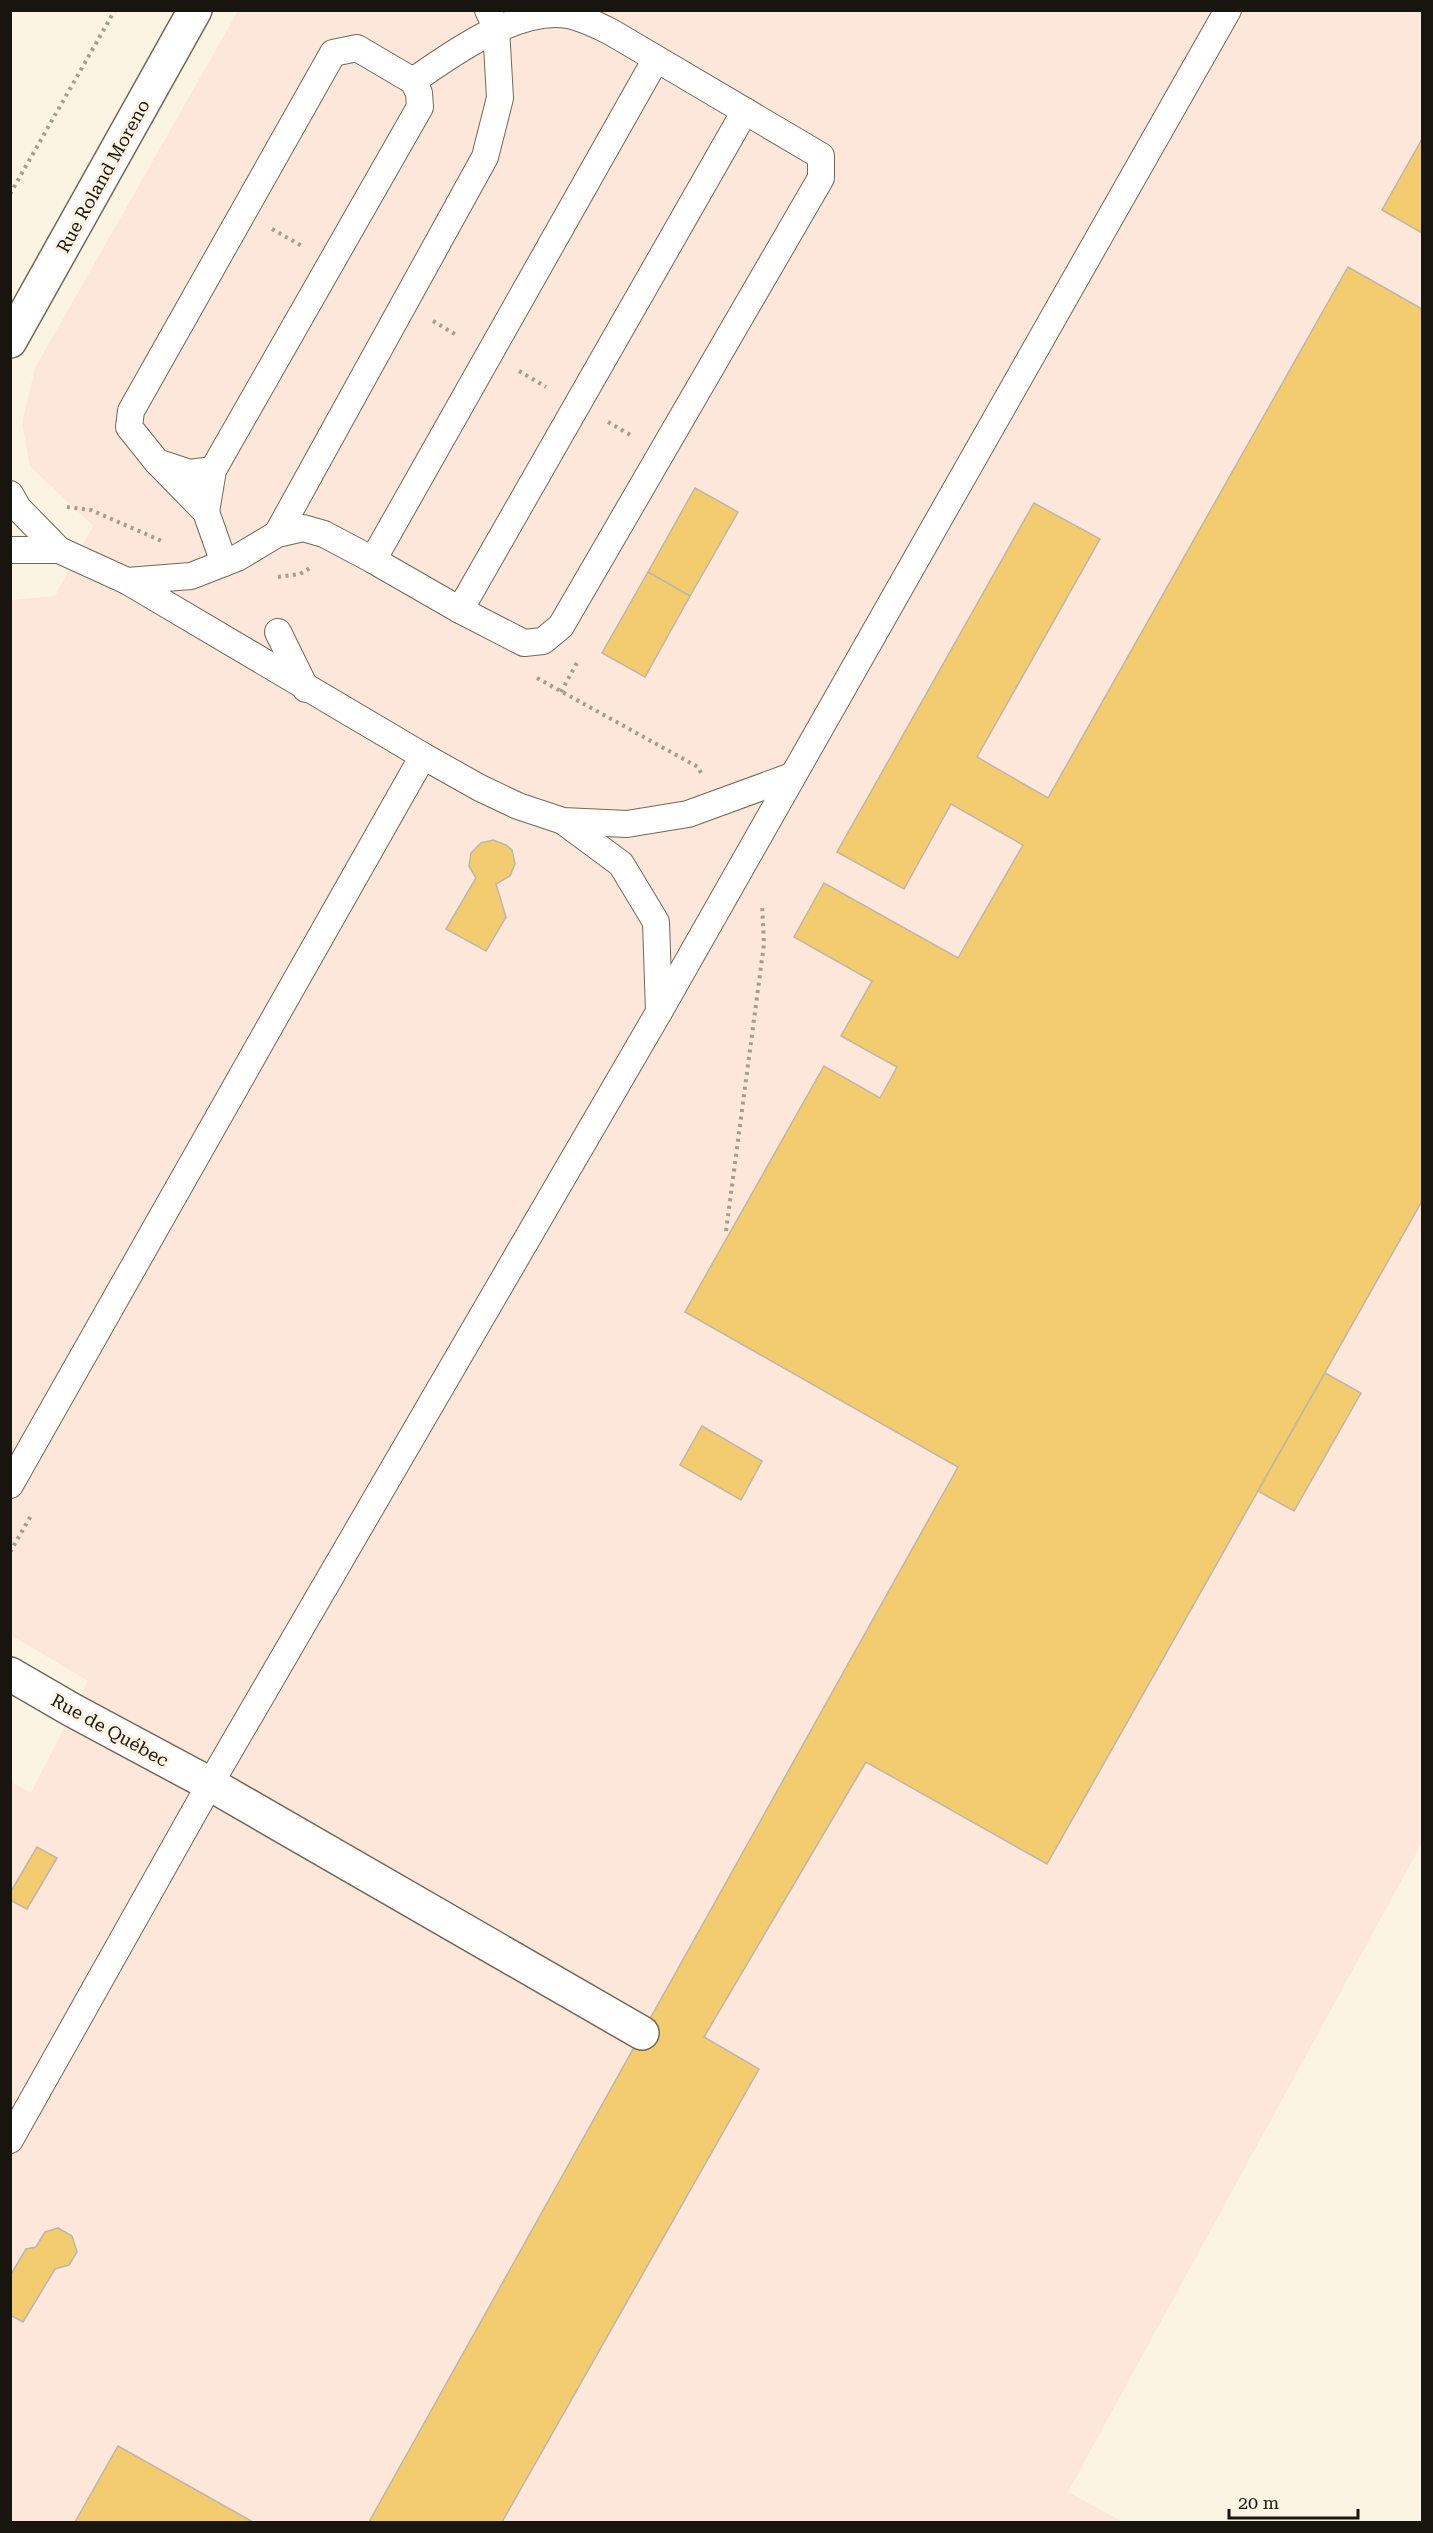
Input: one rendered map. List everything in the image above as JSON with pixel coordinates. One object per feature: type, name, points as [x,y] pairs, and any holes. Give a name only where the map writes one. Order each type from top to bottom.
[{"type":"street","name":"Rue Roland Moreno","points":[[10,341],[195,10]]},
{"type":"street","name":"Rue de Québec","points":[[10,1674],[210,1784],[642,2033]]},
{"type":"lane","points":[[10,2140],[210,1784],[659,1012],[1228,10]]},
{"type":"lane","points":[[127,581],[190,576],[237,558],[277,534],[303,528],[324,534],[524,644],[543,641],[561,626],[821,178],[821,156],[591,22],[566,15],[523,20],[492,19],[413,81]]},
{"type":"lane","points":[[277,534],[485,157],[500,98],[492,19]]},
{"type":"lane","points":[[206,512],[213,470],[420,107],[419,93],[413,81],[357,48],[333,53],[131,411],[129,427],[157,462],[206,512],[224,563]]},
{"type":"lane","points":[[373,560],[656,59]]},
{"type":"lane","points":[[460,610],[745,111]]},
{"type":"lane","points":[[157,462],[190,473],[213,470]]},
{"type":"lane","points":[[10,494],[18,508],[59,550],[127,581],[306,689],[480,788],[518,806],[563,821],[627,824],[688,814],[792,776]]},
{"type":"lane","points":[[10,550],[59,550]]},
{"type":"lane","points":[[278,632],[306,689]]},
{"type":"lane","points":[[10,1485],[423,756]]},
{"type":"lane","points":[[563,821],[621,864],[656,922],[659,1012]]},
{"type":"path","points":[[10,194],[115,10]]},
{"type":"path","points":[[242,213],[332,262]]},
{"type":"path","points":[[403,304],[663,453]]},
{"type":"path","points":[[561,692],[584,651]]},
{"type":"shaded area","points":[[238,11],[1422,11],[1422,1843],[1068,2492],[1123,2522],[11,2522],[11,1782],[31,1793],[88,1681],[11,1635],[11,600],[55,596],[93,526],[30,466],[22,423],[35,368]]},
{"type":"building","points":[[1422,139],[1422,233],[1382,210]]},
{"type":"building","points":[[1348,267],[1422,309],[1422,1201],[1047,1864],[866,1762],[704,2037],[759,2069],[502,2522],[369,2522],[958,1467],[685,1312],[824,1066],[880,1098],[897,1067],[841,1036],[872,981],[794,937],[824,883],[958,958],[1023,845],[951,804],[904,889],[837,852],[1034,503],[1100,539],[977,757],[1048,798]]},
{"type":"building","points":[[695,488],[738,512],[690,596],[648,572]]},
{"type":"building","points":[[648,572],[690,596],[645,677],[602,653]]},
{"type":"building","points":[[493,840],[512,850],[515,864],[510,876],[496,884],[506,917],[486,951],[446,929],[476,878],[469,866],[471,853],[481,843]]},
{"type":"building","points":[[1325,1373],[1361,1393],[1294,1511],[1258,1491]]},
{"type":"building","points":[[702,1426],[762,1461],[741,1500],[680,1465]]},
{"type":"building","points":[[37,1847],[57,1858],[27,1909],[10,1900],[10,1893]]},
{"type":"building","points":[[58,2228],[72,2236],[77,2252],[69,2265],[55,2269],[23,2322],[10,2315],[10,2276],[26,2249],[36,2247],[45,2232]]},
{"type":"building","points":[[118,2446],[253,2522],[75,2522]]}]
